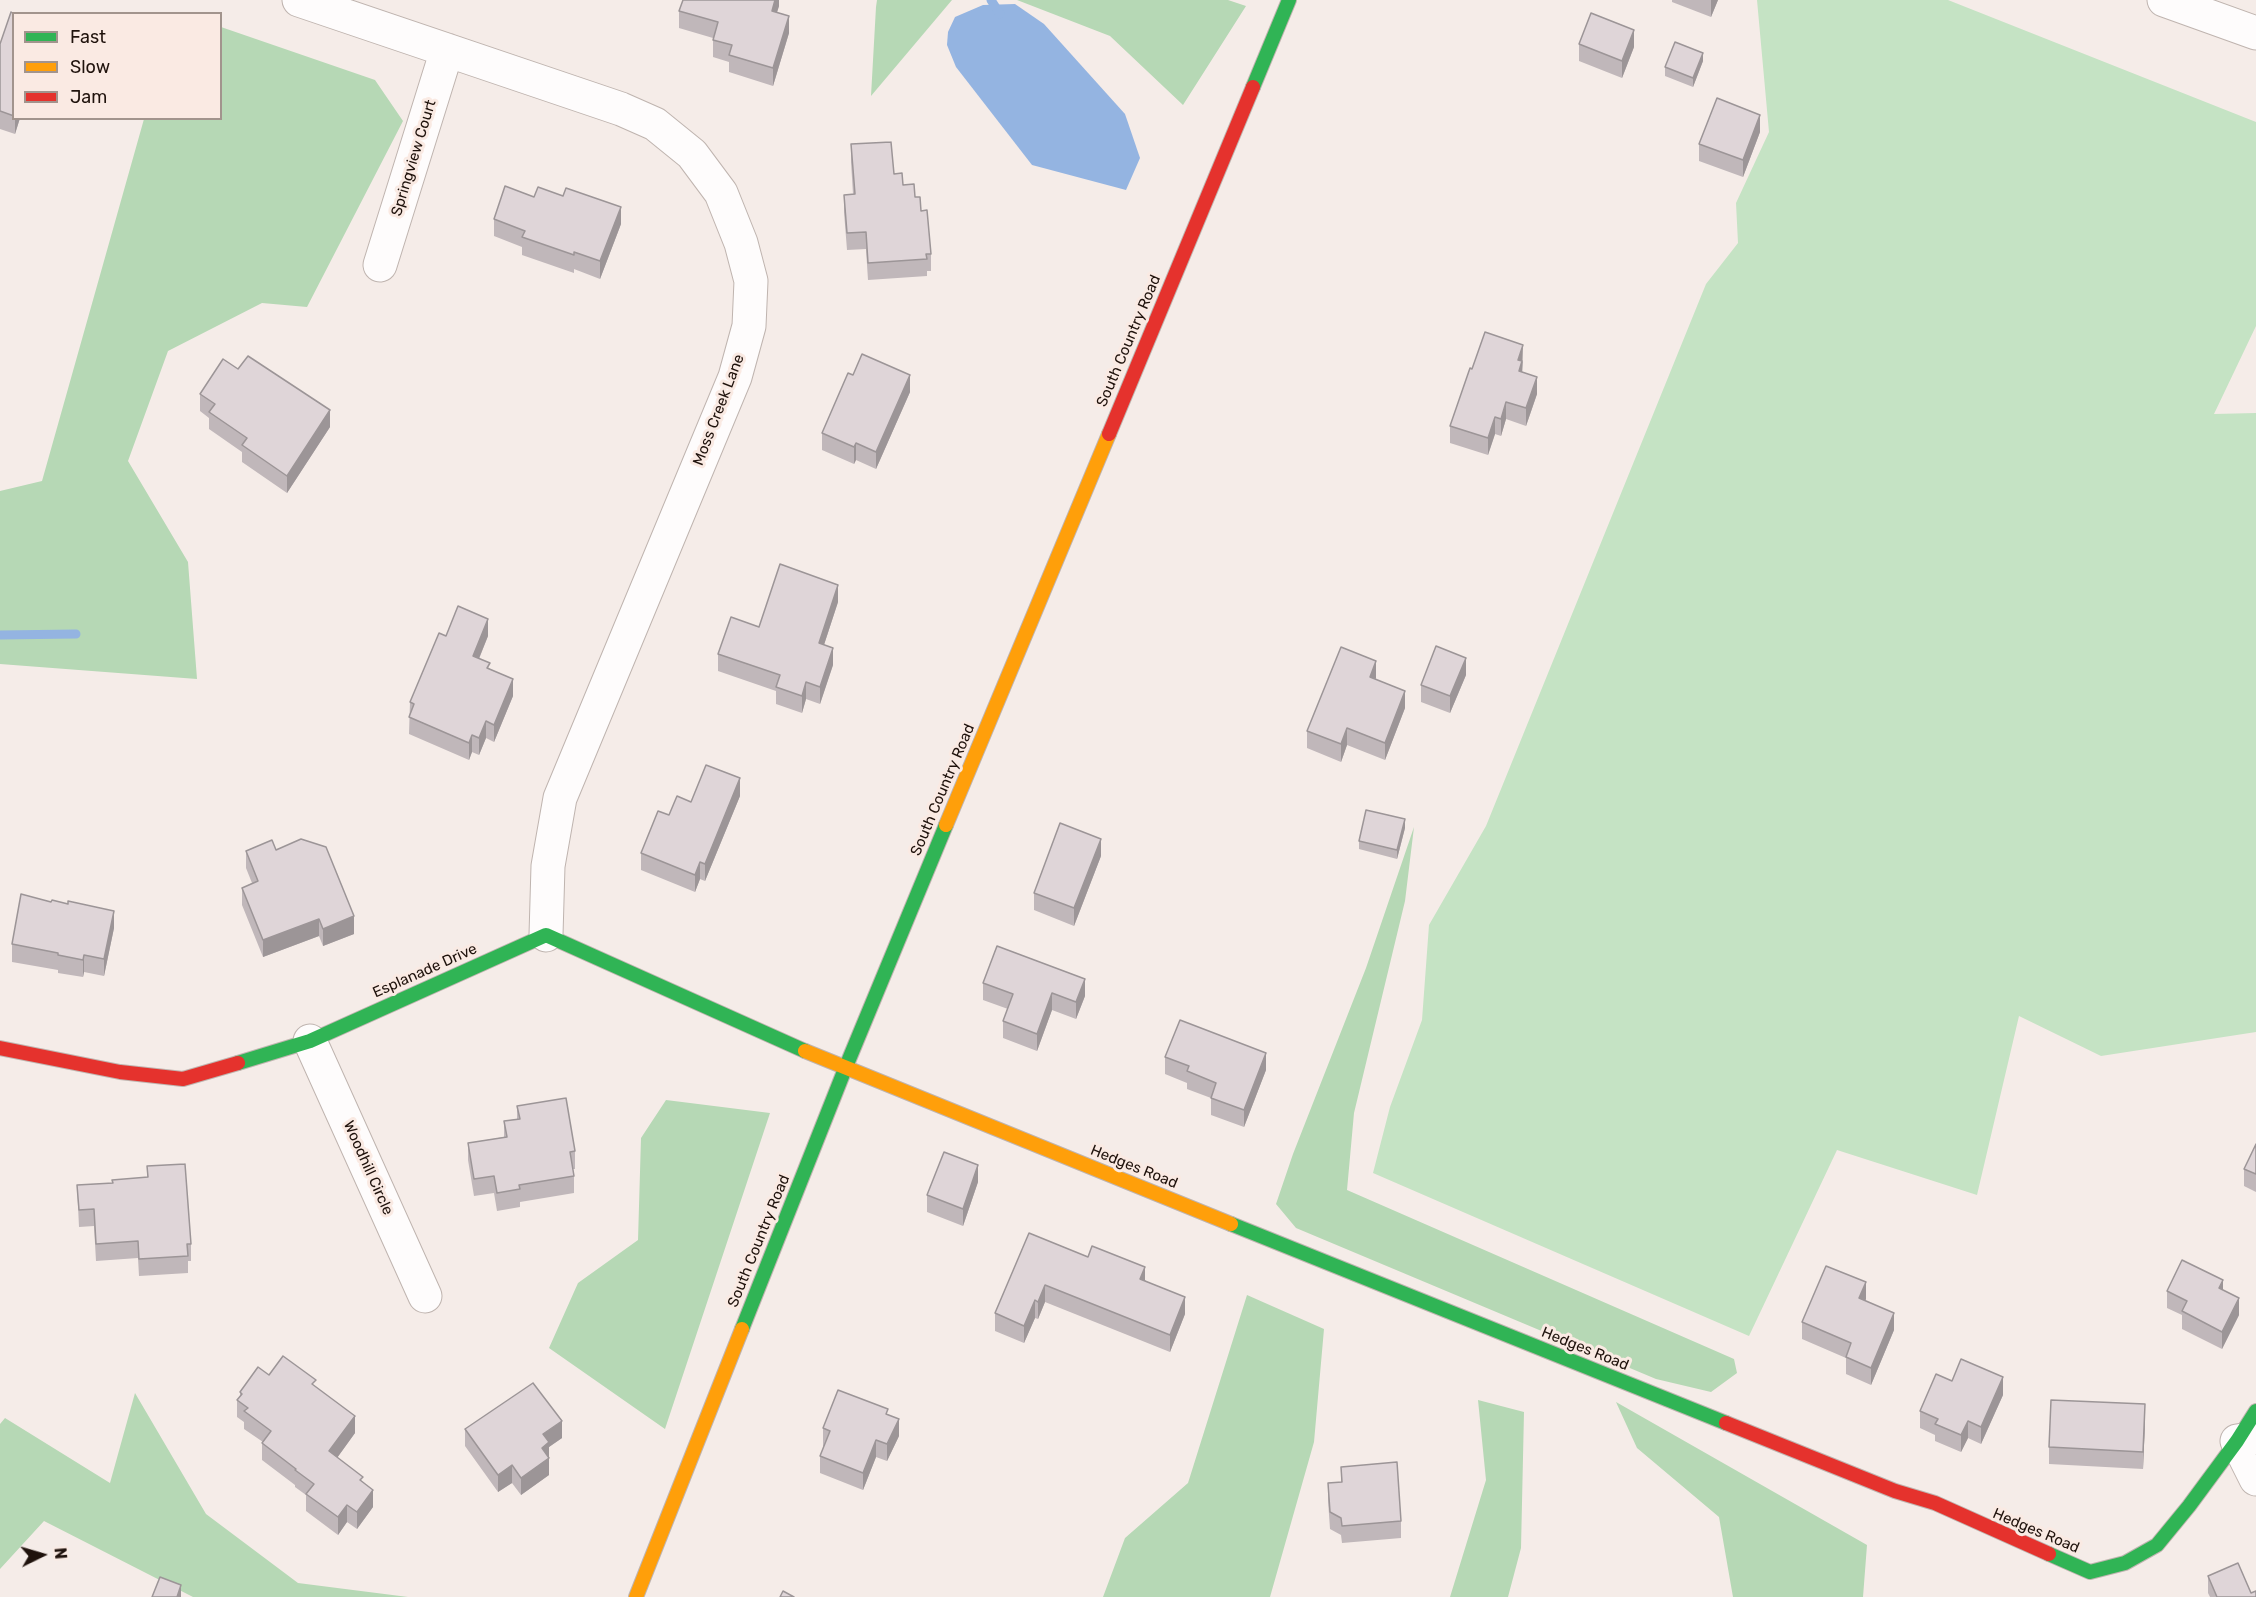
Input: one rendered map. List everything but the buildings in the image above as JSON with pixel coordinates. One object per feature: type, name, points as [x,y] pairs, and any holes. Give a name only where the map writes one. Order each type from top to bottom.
[{"type":"street","name":"Moss Creek Lane","points":[[299,0],[621,109],[655,124],[692,154],[721,193],[741,243],[751,281],[749,326],[735,377],[560,798],[548,866],[546,935]]},
{"type":"street","name":"South Country Road","points":[[636,1597],[845,1069],[1289,0]]},
{"type":"street","points":[[2164,0],[2256,33]]},
{"type":"street","name":"Springview Court","points":[[380,265],[447,50]]},
{"type":"street","points":[[546,935],[845,1069]]},
{"type":"street","name":"Esplanade Drive","points":[[0,1048],[120,1072],[183,1078],[310,1041],[546,935]]},
{"type":"street","name":"Woodhill Circle","points":[[310,1041],[425,1296]]},
{"type":"street","name":"Hedges Road","points":[[845,1069],[1895,1491],[1935,1503],[2090,1572],[2125,1563],[2157,1545],[2247,1440],[2256,1411]]},
{"type":"street","points":[[2247,1440],[2256,1479]]},
{"type":"green space","points":[[877,0],[952,0],[871,96],[876,7]]},
{"type":"green space","points":[[1017,0],[1228,0],[1246,6],[1183,105],[1110,36]]},
{"type":"green space","points":[[1757,0],[1948,0],[2256,122],[2256,326],[2214,414],[2256,413],[2256,1032],[2101,1056],[2019,1016],[1977,1195],[1837,1150],[1749,1336],[1373,1173],[1390,1107],[1422,1020],[1429,925],[1486,826],[1706,284],[1738,243],[1736,203],[1769,132]]},
{"type":"green space","points":[[222,27],[375,80],[403,121],[307,307],[262,303],[168,351],[128,461],[188,562],[197,679],[0,664],[0,491],[42,481],[144,120],[222,120]]},
{"type":"green space","points":[[1414,827],[1405,901],[1354,1113],[1347,1190],[1734,1359],[1737,1373],[1711,1392],[1656,1379],[1296,1228],[1276,1204],[1293,1154],[1366,968]]},
{"type":"green space","points":[[666,1100],[770,1113],[665,1429],[549,1348],[578,1283],[638,1240],[641,1138]]},
{"type":"green space","points":[[1247,1295],[1324,1329],[1314,1442],[1270,1597],[1103,1597],[1125,1538],[1188,1483]]},
{"type":"green space","points":[[135,1393],[206,1514],[298,1583],[408,1597],[193,1597],[44,1521],[0,1569],[0,1424],[5,1418],[110,1483]]},
{"type":"green space","points":[[1478,1400],[1524,1412],[1521,1548],[1508,1597],[1450,1597],[1486,1480]]},
{"type":"green space","points":[[1616,1402],[1867,1545],[1863,1597],[1733,1597],[1719,1517],[1637,1448]]},
{"type":"water","points":[[1015,4],[1044,24],[1125,114],[1140,158],[1126,190],[1032,165],[956,67],[947,45],[948,32],[955,17],[983,5]]},
{"type":"waterway","points":[[991,0],[1000,14]]},
{"type":"waterway","points":[[0,635],[76,634]]},
{"type":"traffic: fast","points":[[1253,87],[1289,0]]},
{"type":"traffic: fast","points":[[742,1329],[845,1069],[946,825]]},
{"type":"traffic: fast","points":[[238,1063],[310,1041],[546,935],[805,1051]]},
{"type":"traffic: fast","points":[[1231,1224],[1726,1423]]},
{"type":"traffic: fast","points":[[2049,1554],[2090,1572],[2125,1563],[2157,1545],[2189,1506],[2256,1411]]},
{"type":"traffic: slow","points":[[946,825],[1109,434]]},
{"type":"traffic: slow","points":[[805,1051],[1231,1224]]},
{"type":"traffic: slow","points":[[636,1597],[742,1329]]},
{"type":"traffic: jam","points":[[1109,434],[1253,87]]},
{"type":"traffic: jam","points":[[0,1048],[120,1072],[183,1079],[238,1063]]},
{"type":"traffic: jam","points":[[1726,1423],[1895,1491],[1935,1503],[2049,1554]]}]
